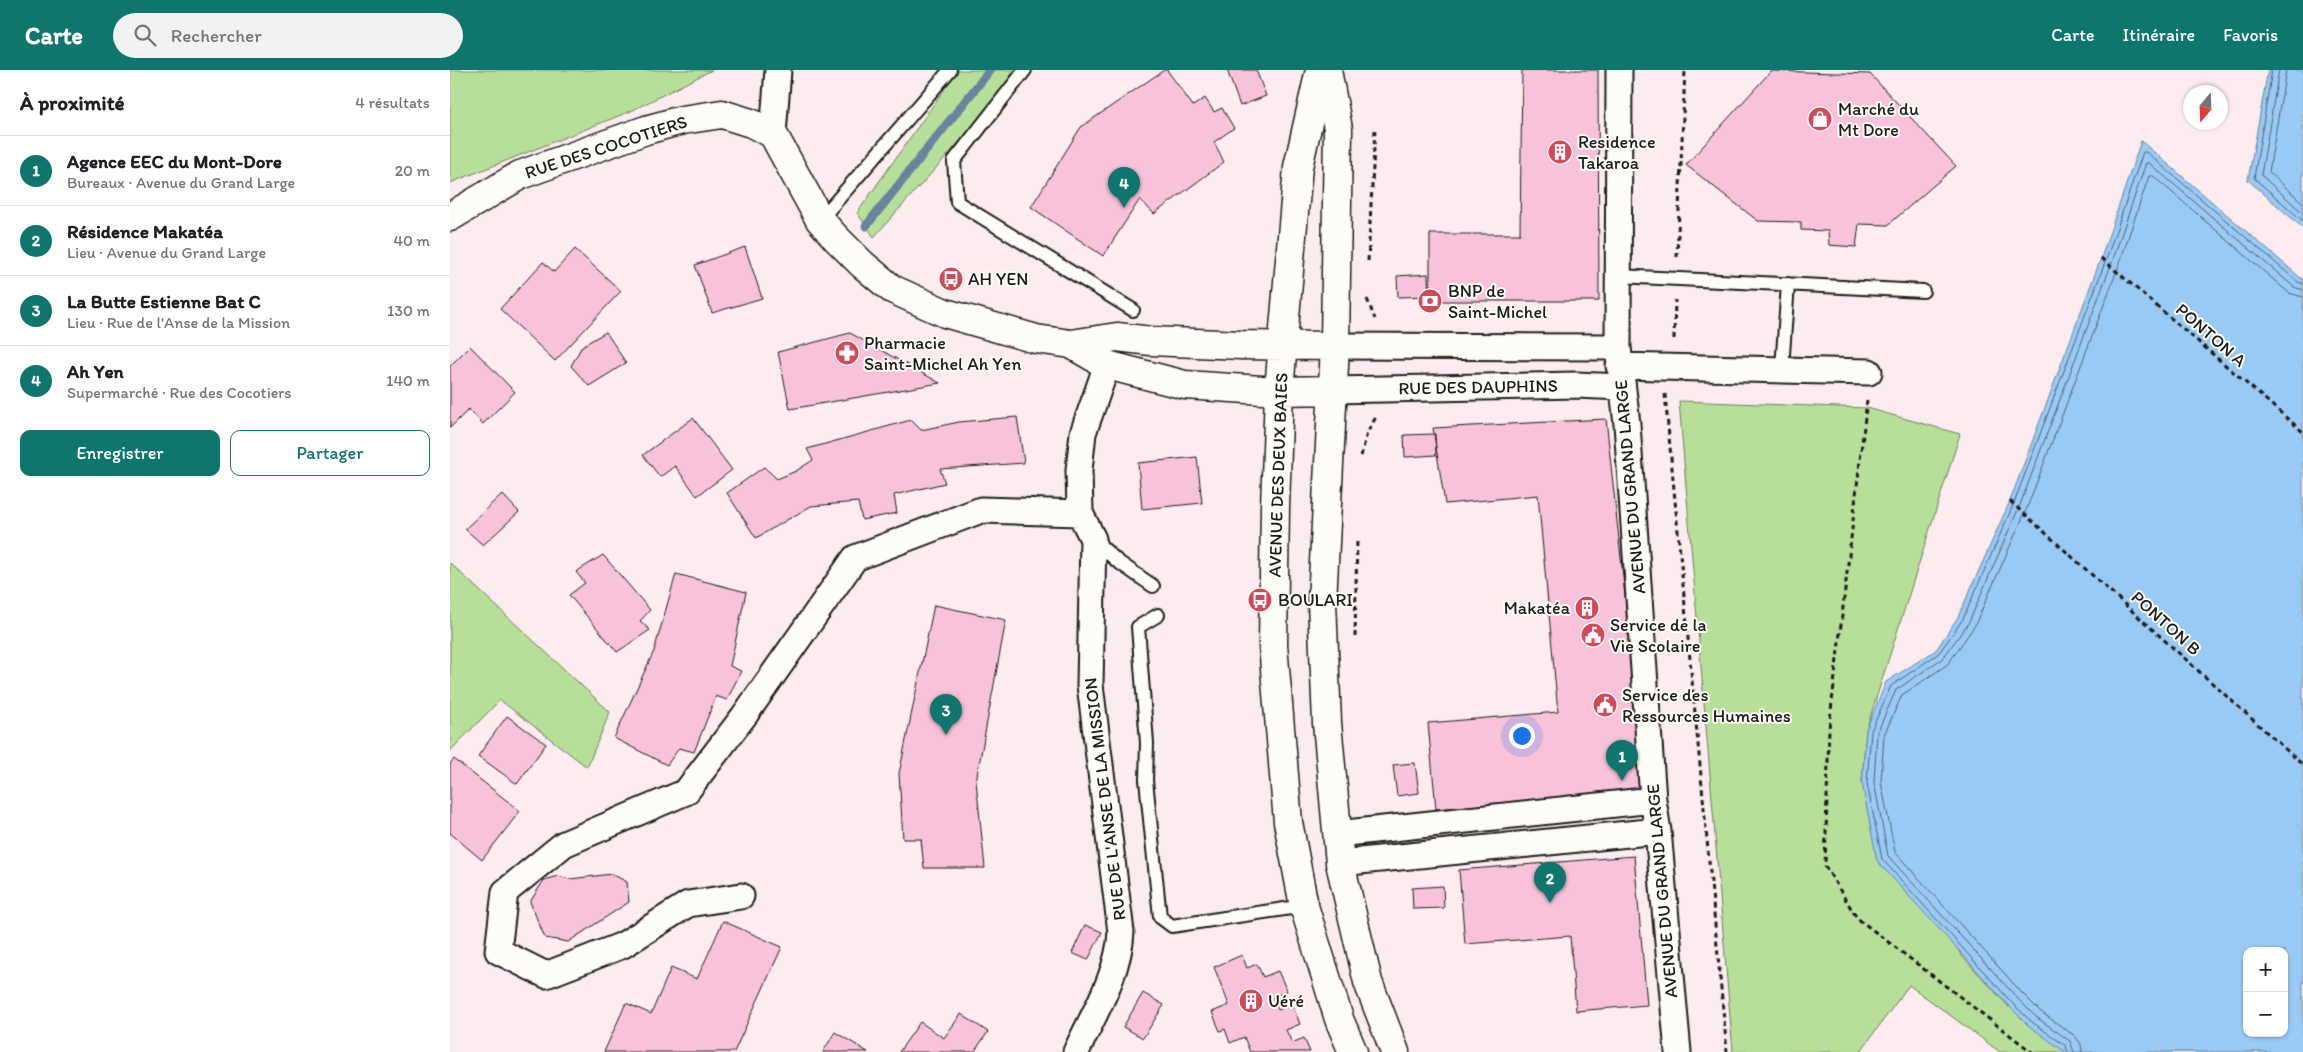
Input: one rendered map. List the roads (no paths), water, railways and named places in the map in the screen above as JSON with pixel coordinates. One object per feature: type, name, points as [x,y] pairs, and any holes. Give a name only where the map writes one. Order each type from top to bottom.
[{"type":"main road","name":"AVENUE DES DEUX BAIES","points":[[1320,70],[1298,167],[1279,391],[1274,507],[1273,645],[1288,822],[1304,906],[1339,1019],[1353,1052]]},
{"type":"main road","points":[[1327,70],[1338,129],[1335,346],[1322,602],[1326,723],[1340,864],[1368,982],[1395,1052]]},
{"type":"main road","name":"RUE DES COCOTIERS","points":[[450,217],[520,175],[682,120],[722,114],[752,123],[773,134]]},
{"type":"main road","points":[[773,134],[820,220],[862,264],[892,288],[945,313],[1036,339],[1071,344],[1117,337],[1160,342],[1335,346]]},
{"type":"main road","points":[[1071,344],[1107,365],[1185,385],[1279,391],[1333,390]]},
{"type":"street","points":[[773,134],[778,70]]},
{"type":"street","name":"AVENUE DU GRAND LARGE","points":[[1619,70],[1618,276],[1620,367],[1628,434],[1653,800],[1658,831],[1678,1052]]},
{"type":"street","points":[[1335,346],[1382,347],[1620,367],[1782,368],[1869,372]]},
{"type":"street","name":"RUE DE L'ANSE DE LA MISSION","points":[[1076,1052],[1115,966],[1120,948],[1121,932],[1090,685],[1093,540],[1080,513],[1079,470],[1083,433],[1107,365]]},
{"type":"street","name":"RUE DES DAUPHINS","points":[[1333,390],[1576,385],[1620,367]]},
{"type":"street","points":[[741,896],[688,904],[623,945],[546,975],[498,951],[505,892],[564,844],[686,792],[744,716],[855,558],[981,510],[1080,513]]},
{"type":"street","points":[[1338,834],[1653,800]]},
{"type":"street","points":[[1340,864],[1658,831]]},
{"type":"lane","points":[[820,220],[950,70]]},
{"type":"lane","points":[[1025,70],[954,161],[957,202],[1133,310]]},
{"type":"lane","points":[[1618,276],[1924,291]]},
{"type":"lane","points":[[1782,368],[1788,284]]},
{"type":"lane","points":[[1093,540],[1117,561],[1154,586]]},
{"type":"lane","points":[[1158,615],[1138,627],[1147,743],[1146,780],[1160,917],[1172,926],[1304,906]]},
{"type":"water","points":[[2268,70],[2303,70],[2303,228],[2248,180]]},
{"type":"water","points":[[2141,141],[2303,280],[2303,1052],[2067,1052],[2029,1026],[2010,1007],[1877,861],[1862,783],[1866,730],[1886,682],[1936,650],[1958,617],[2010,501],[2101,258]]},
{"type":"waterway","points":[[866,226],[990,70]]},
{"type":"place","name":"Marché du Mt Dore","points":[[1820,119]]},
{"type":"place","name":"Residence Takaroa","points":[[1560,152]]},
{"type":"place","name":"Ah Yen","points":[[1124,208]]},
{"type":"place","name":"AH YEN","points":[[951,279]]},
{"type":"place","name":"BNP de Saint-Michel","points":[[1430,301]]},
{"type":"place","name":"Pharmacie Saint-Michel Ah Yen","points":[[847,353]]},
{"type":"place","name":"BOULARI","points":[[1260,600]]},
{"type":"place","name":"Makatéa","points":[[1587,608]]},
{"type":"place","name":"Service de la Vie Scolaire","points":[[1593,635]]},
{"type":"place","name":"Service des Ressources Humaines","points":[[1605,705]]},
{"type":"place","name":"La Butte Estienne Bat C","points":[[946,735]]},
{"type":"place","name":"Agence EEC du Mont-Dore","points":[[1622,781]]},
{"type":"place","name":"Résidence Makatéa","points":[[1550,903]]},
{"type":"place","name":"Uéré","points":[[1251,1001]]}]
